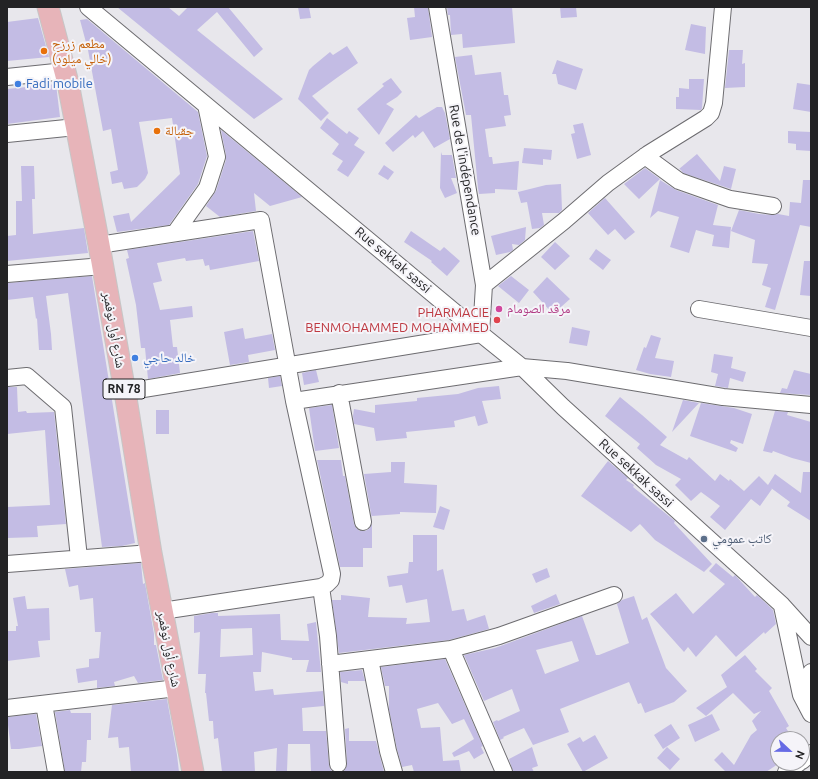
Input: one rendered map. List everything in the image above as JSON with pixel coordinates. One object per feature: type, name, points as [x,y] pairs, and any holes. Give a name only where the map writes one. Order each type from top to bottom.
[{"type":"main road","name":"شارع أول نوفمبر","points":[[48,7],[65,71],[103,266],[151,553],[193,772]]},
{"type":"street","name":"Rue sekkak sassi","points":[[88,7],[481,334],[522,366],[563,407],[782,605],[811,637]]},
{"type":"street","name":"Rue de l'indépendance","points":[[437,7],[484,285],[481,334]]},
{"type":"street","points":[[484,285],[564,221],[608,183],[645,156],[706,118],[711,113],[714,103],[723,7]]},
{"type":"street","points":[[7,77],[65,71]]},
{"type":"street","points":[[175,233],[207,188],[217,157],[206,105]]},
{"type":"street","points":[[7,134],[76,127]]},
{"type":"street","points":[[645,156],[680,181],[730,199],[773,206]]},
{"type":"street","points":[[99,245],[261,220],[294,401],[332,574],[331,580],[321,587],[162,611]]},
{"type":"street","points":[[7,274],[103,266]]},
{"type":"street","points":[[699,308],[811,328]]},
{"type":"street","points":[[125,392],[481,334]]},
{"type":"street","points":[[294,401],[522,366],[567,371],[723,397],[811,405]]},
{"type":"street","points":[[7,378],[27,376],[63,407],[79,558]]},
{"type":"street","points":[[339,393],[363,522]]},
{"type":"street","points":[[7,564],[151,553]]},
{"type":"street","points":[[321,587],[328,636],[338,764]]},
{"type":"street","points":[[330,664],[451,649],[500,636],[614,595]]},
{"type":"street","points":[[782,605],[801,695],[811,714]]},
{"type":"street","points":[[451,649],[504,772]]},
{"type":"street","points":[[370,660],[388,751],[394,772]]},
{"type":"street","points":[[801,695],[811,672]]},
{"type":"street","points":[[7,708],[177,688]]},
{"type":"street","points":[[44,704],[56,772]]},
{"type":"building","points":[[117,7],[168,7],[179,16],[188,7],[228,7],[263,49],[254,57],[217,12],[197,30],[283,99],[254,119]]},
{"type":"building","points":[[298,7],[309,7],[311,18],[300,19]]},
{"type":"building","points":[[414,7],[428,7],[432,37],[410,40],[407,18],[415,17]]},
{"type":"building","points":[[447,7],[512,7],[515,43],[463,48],[462,34],[451,35],[450,15],[448,15]]},
{"type":"building","points":[[560,7],[576,7],[577,17],[561,18]]},
{"type":"building","points":[[38,18],[49,57],[7,61],[7,22]]},
{"type":"building","points":[[87,19],[198,112],[207,156],[198,184],[169,225],[117,232],[113,216],[129,213],[131,222],[180,174],[172,118],[139,122],[148,173],[145,179],[137,187],[124,189],[122,182],[112,184],[110,172],[118,170],[111,129],[103,131],[88,50],[80,20]]},
{"type":"building","points":[[691,24],[706,27],[705,54],[685,50]]},
{"type":"building","points":[[347,46],[358,63],[312,96],[329,113],[321,121],[298,99],[309,70],[330,52],[333,55]]},
{"type":"building","points":[[729,50],[743,50],[742,64],[745,63],[745,87],[725,88]]},
{"type":"building","points":[[472,55],[475,75],[501,72],[504,95],[508,95],[511,115],[504,116],[506,126],[485,129],[489,157],[492,157],[493,164],[519,161],[517,190],[495,189],[495,193],[479,194],[471,115],[466,115],[455,57]]},
{"type":"building","points":[[557,60],[583,69],[576,90],[558,84],[556,74],[552,74]]},
{"type":"building","points":[[391,78],[402,92],[386,104],[394,109],[379,135],[357,109],[384,86],[382,84]]},
{"type":"building","points":[[689,79],[704,79],[701,110],[676,109],[676,97],[679,97],[679,88],[689,89]]},
{"type":"building","points":[[797,83],[811,85],[811,112],[793,109]]},
{"type":"building","points":[[56,84],[60,117],[7,124],[7,89]]},
{"type":"building","points":[[437,107],[442,107],[445,113],[450,139],[434,148],[423,131],[415,138],[413,135],[393,152],[385,143],[416,115],[419,118]]},
{"type":"building","points":[[327,118],[347,134],[349,131],[359,138],[354,145],[365,152],[348,177],[337,170],[343,161],[332,154],[339,144],[320,128]]},
{"type":"building","points":[[583,123],[591,155],[577,159],[571,134],[575,133],[573,125]]},
{"type":"building","points":[[221,130],[302,197],[270,206],[254,193],[256,211],[220,217],[206,206],[216,191],[226,160]]},
{"type":"building","points":[[788,131],[811,132],[811,151],[796,150],[796,144],[788,143]]},
{"type":"building","points":[[524,148],[552,150],[551,160],[543,159],[543,165],[522,163]]},
{"type":"building","points":[[441,152],[442,155],[452,155],[456,178],[451,178],[457,193],[445,198],[440,188]]},
{"type":"building","points":[[697,154],[720,181],[724,166],[736,169],[731,189],[683,173],[679,169]]},
{"type":"building","points":[[384,165],[394,172],[388,180],[378,174]]},
{"type":"building","points":[[21,166],[34,166],[35,199],[32,199],[33,234],[84,228],[88,253],[7,261],[7,236],[16,235],[16,201],[22,201]]},
{"type":"building","points":[[645,168],[660,179],[639,199],[624,184]]},
{"type":"building","points":[[660,180],[676,190],[718,205],[713,225],[731,227],[729,248],[712,246],[714,235],[696,230],[689,253],[670,247],[679,217],[658,211],[650,218]]},
{"type":"building","points":[[803,180],[811,180],[811,227],[800,225],[775,310],[765,307],[771,288],[762,285],[768,264],[752,263],[755,240],[731,231],[739,210],[759,214],[778,214],[789,216],[790,202],[801,203]]},
{"type":"building","points":[[561,184],[562,210],[559,213],[542,213],[544,225],[540,228],[532,229],[527,202],[521,203],[518,192],[546,185]]},
{"type":"building","points":[[605,198],[635,232],[625,240],[615,229],[608,235],[588,213]]},
{"type":"building","points":[[526,227],[525,240],[519,245],[512,244],[513,250],[510,252],[496,255],[491,236]]},
{"type":"building","points":[[253,231],[259,261],[210,270],[209,265],[205,266],[203,259],[186,261],[185,258],[157,263],[162,281],[153,283],[160,310],[192,306],[193,317],[170,320],[173,347],[177,347],[180,373],[148,379],[145,348],[141,348],[136,305],[126,259],[129,258],[127,250]]},
{"type":"building","points":[[411,231],[440,251],[444,247],[460,261],[447,276],[431,262],[432,261],[404,242]]},
{"type":"building","points":[[555,242],[570,256],[555,270],[541,257]]},
{"type":"building","points":[[596,249],[611,260],[603,270],[589,259]]},
{"type":"building","points":[[804,261],[811,261],[811,296],[800,295]]},
{"type":"building","points":[[92,276],[135,543],[122,546],[102,547],[68,293],[46,296],[52,350],[39,350],[37,318],[36,319],[33,297],[7,300],[7,283]]},
{"type":"building","points":[[511,276],[529,290],[519,303],[498,286]]},
{"type":"building","points":[[547,277],[570,299],[553,314],[533,292]]},
{"type":"building","points":[[572,327],[590,331],[587,346],[569,343]]},
{"type":"building","points":[[243,328],[245,339],[272,334],[275,350],[248,355],[249,362],[230,365],[224,332]]},
{"type":"building","points":[[651,335],[661,338],[655,358],[674,361],[671,377],[636,370],[644,347],[646,348]]},
{"type":"building","points":[[714,354],[733,357],[731,368],[746,372],[743,382],[730,378],[728,388],[715,386],[718,374],[711,372]]},
{"type":"building","points":[[316,370],[319,382],[304,385],[302,373]]},
{"type":"building","points":[[794,370],[811,374],[811,395],[780,393],[782,388],[787,389]]},
{"type":"building","points":[[280,376],[282,386],[269,388],[268,378]]},
{"type":"building","points":[[499,386],[501,399],[482,401],[488,423],[478,426],[475,416],[454,421],[455,427],[406,432],[407,438],[376,441],[374,428],[354,424],[354,409],[375,413],[375,405],[417,401],[417,398],[458,394],[478,388]]},
{"type":"building","points":[[7,387],[17,387],[18,412],[54,412],[66,524],[37,526],[38,537],[7,538],[7,507],[50,505],[45,430],[7,434]]},
{"type":"building","points":[[620,397],[667,437],[660,445],[687,460],[689,457],[715,481],[720,474],[729,481],[730,479],[744,491],[759,476],[768,485],[775,474],[801,493],[803,472],[811,472],[811,521],[787,506],[790,502],[771,488],[772,489],[760,506],[751,499],[725,530],[710,517],[720,506],[701,492],[691,501],[675,485],[681,479],[656,465],[637,448],[640,444],[605,416]]},
{"type":"building","points":[[683,400],[699,403],[672,432]]},
{"type":"building","points":[[701,403],[734,408],[752,414],[743,444],[731,440],[730,443],[738,448],[736,452],[690,436]]},
{"type":"building","points":[[332,405],[339,448],[315,451],[309,408]]},
{"type":"building","points":[[156,410],[169,410],[169,434],[156,434]]},
{"type":"building","points":[[775,411],[788,412],[787,415],[811,422],[811,463],[773,451],[772,453],[763,451]]},
{"type":"building","points":[[317,460],[341,460],[343,476],[345,476],[354,524],[360,531],[365,531],[369,529],[372,524],[372,548],[363,548],[363,567],[340,567]]},
{"type":"building","points":[[608,461],[628,478],[626,480],[634,485],[633,487],[675,521],[674,523],[712,564],[704,572],[655,540],[640,524],[631,532],[581,496]]},
{"type":"building","points":[[391,462],[405,462],[404,483],[437,485],[436,513],[400,512],[400,514],[372,516],[372,519],[364,474],[391,472]]},
{"type":"building","points":[[440,506],[450,510],[444,530],[433,527]]},
{"type":"building","points":[[413,535],[437,535],[437,571],[443,569],[452,611],[464,609],[467,621],[485,615],[489,629],[449,640],[339,653],[332,600],[341,600],[341,595],[370,598],[368,617],[407,618],[406,624],[430,622],[427,599],[406,603],[402,585],[389,587],[387,576],[408,573],[409,562],[413,562]]},
{"type":"building","points":[[141,563],[143,584],[145,583],[154,634],[154,645],[156,645],[163,680],[138,683],[134,676],[114,682],[115,686],[97,688],[97,680],[78,683],[76,669],[89,667],[89,659],[99,658],[101,632],[95,632],[93,598],[80,600],[78,585],[69,587],[65,569]]},
{"type":"building","points":[[716,563],[733,577],[735,575],[755,597],[757,595],[773,610],[776,624],[765,634],[764,632],[736,657],[716,635],[696,657],[688,647],[684,652],[650,614],[676,593],[693,614],[725,584],[709,571]]},
{"type":"building","points":[[547,568],[550,577],[536,583],[532,574]]},
{"type":"building","points":[[556,594],[560,604],[534,613],[531,606]]},
{"type":"building","points":[[25,596],[27,609],[49,608],[50,640],[38,641],[40,657],[7,661],[7,631],[16,631],[16,626],[18,626],[13,598]]},
{"type":"building","points":[[634,596],[642,620],[647,617],[666,668],[687,691],[674,702],[645,713],[641,703],[638,704],[629,682],[560,709],[569,732],[533,745],[524,728],[503,737],[504,738],[500,740],[493,722],[520,711],[512,689],[484,701],[464,655],[495,648],[582,616],[596,655],[599,655],[629,643],[617,604],[622,600]],"holes":[[[572,641],[579,661],[545,674],[536,650]]]},
{"type":"building","points":[[212,613],[218,613],[218,616],[280,614],[281,640],[309,641],[307,624],[316,622],[321,672],[306,672],[309,660],[292,660],[292,658],[262,652],[261,672],[253,672],[255,691],[273,689],[274,695],[323,691],[324,706],[302,708],[303,731],[326,731],[329,765],[333,772],[311,772],[310,744],[288,744],[287,771],[276,771],[277,748],[254,752],[255,772],[222,772],[218,738],[214,739],[213,721],[209,721],[205,693],[206,674],[198,674],[200,632],[194,633],[194,616]],"holes":[[[252,628],[253,655],[220,657],[221,629]]]},
{"type":"building","points":[[745,655],[757,669],[755,671],[772,688],[769,691],[789,726],[786,728],[788,731],[770,731],[770,769],[766,772],[726,772],[714,760],[722,752],[734,765],[751,735],[757,730],[752,721],[761,711],[754,714],[733,693],[706,716],[696,708],[727,687],[721,675]]},
{"type":"building","points":[[445,659],[483,746],[481,747],[484,753],[474,759],[469,751],[454,757],[452,753],[474,739],[464,719],[452,724],[438,703],[417,709],[421,728],[440,727],[443,761],[459,760],[461,772],[414,772],[412,765],[402,767],[389,709],[389,686],[385,686],[381,667]]},
{"type":"building","points":[[362,670],[365,681],[348,681],[348,684],[341,682],[340,672]]},
{"type":"building","points":[[167,699],[179,772],[131,772],[129,747],[119,748],[118,737],[108,738],[112,705]]},
{"type":"building","points":[[70,710],[71,713],[91,713],[91,740],[87,740],[86,762],[82,762],[81,772],[65,772],[55,712]]},
{"type":"building","points":[[36,714],[42,746],[11,749],[7,717]]},
{"type":"building","points":[[712,714],[720,730],[695,742],[688,725]]},
{"type":"building","points":[[671,724],[680,738],[663,749],[654,735]]},
{"type":"building","points":[[349,728],[349,741],[376,741],[384,772],[343,772],[347,763],[345,729]]},
{"type":"building","points":[[595,735],[608,758],[583,772],[567,744],[580,737],[583,742]]},
{"type":"building","points":[[532,747],[538,766],[532,768],[534,772],[513,772],[509,759]]},
{"type":"building","points":[[667,747],[680,759],[670,770],[657,758]]},
{"type":"place","name":"مطعم زرزح (خالي ميلود)","points":[[44,51]]},
{"type":"place","name":"Fadi mobile","points":[[18,84]]},
{"type":"place","name":"جقبالة","points":[[157,131]]},
{"type":"place","name":"مرقد الصومام","points":[[499,309]]},
{"type":"place","name":"PHARMACIE BENMOHAMMED MOHAMMED","points":[[497,320]]},
{"type":"place","name":"خالد حاجي","points":[[135,358]]},
{"type":"place","name":"كاتب عمومي","points":[[704,539]]}]
